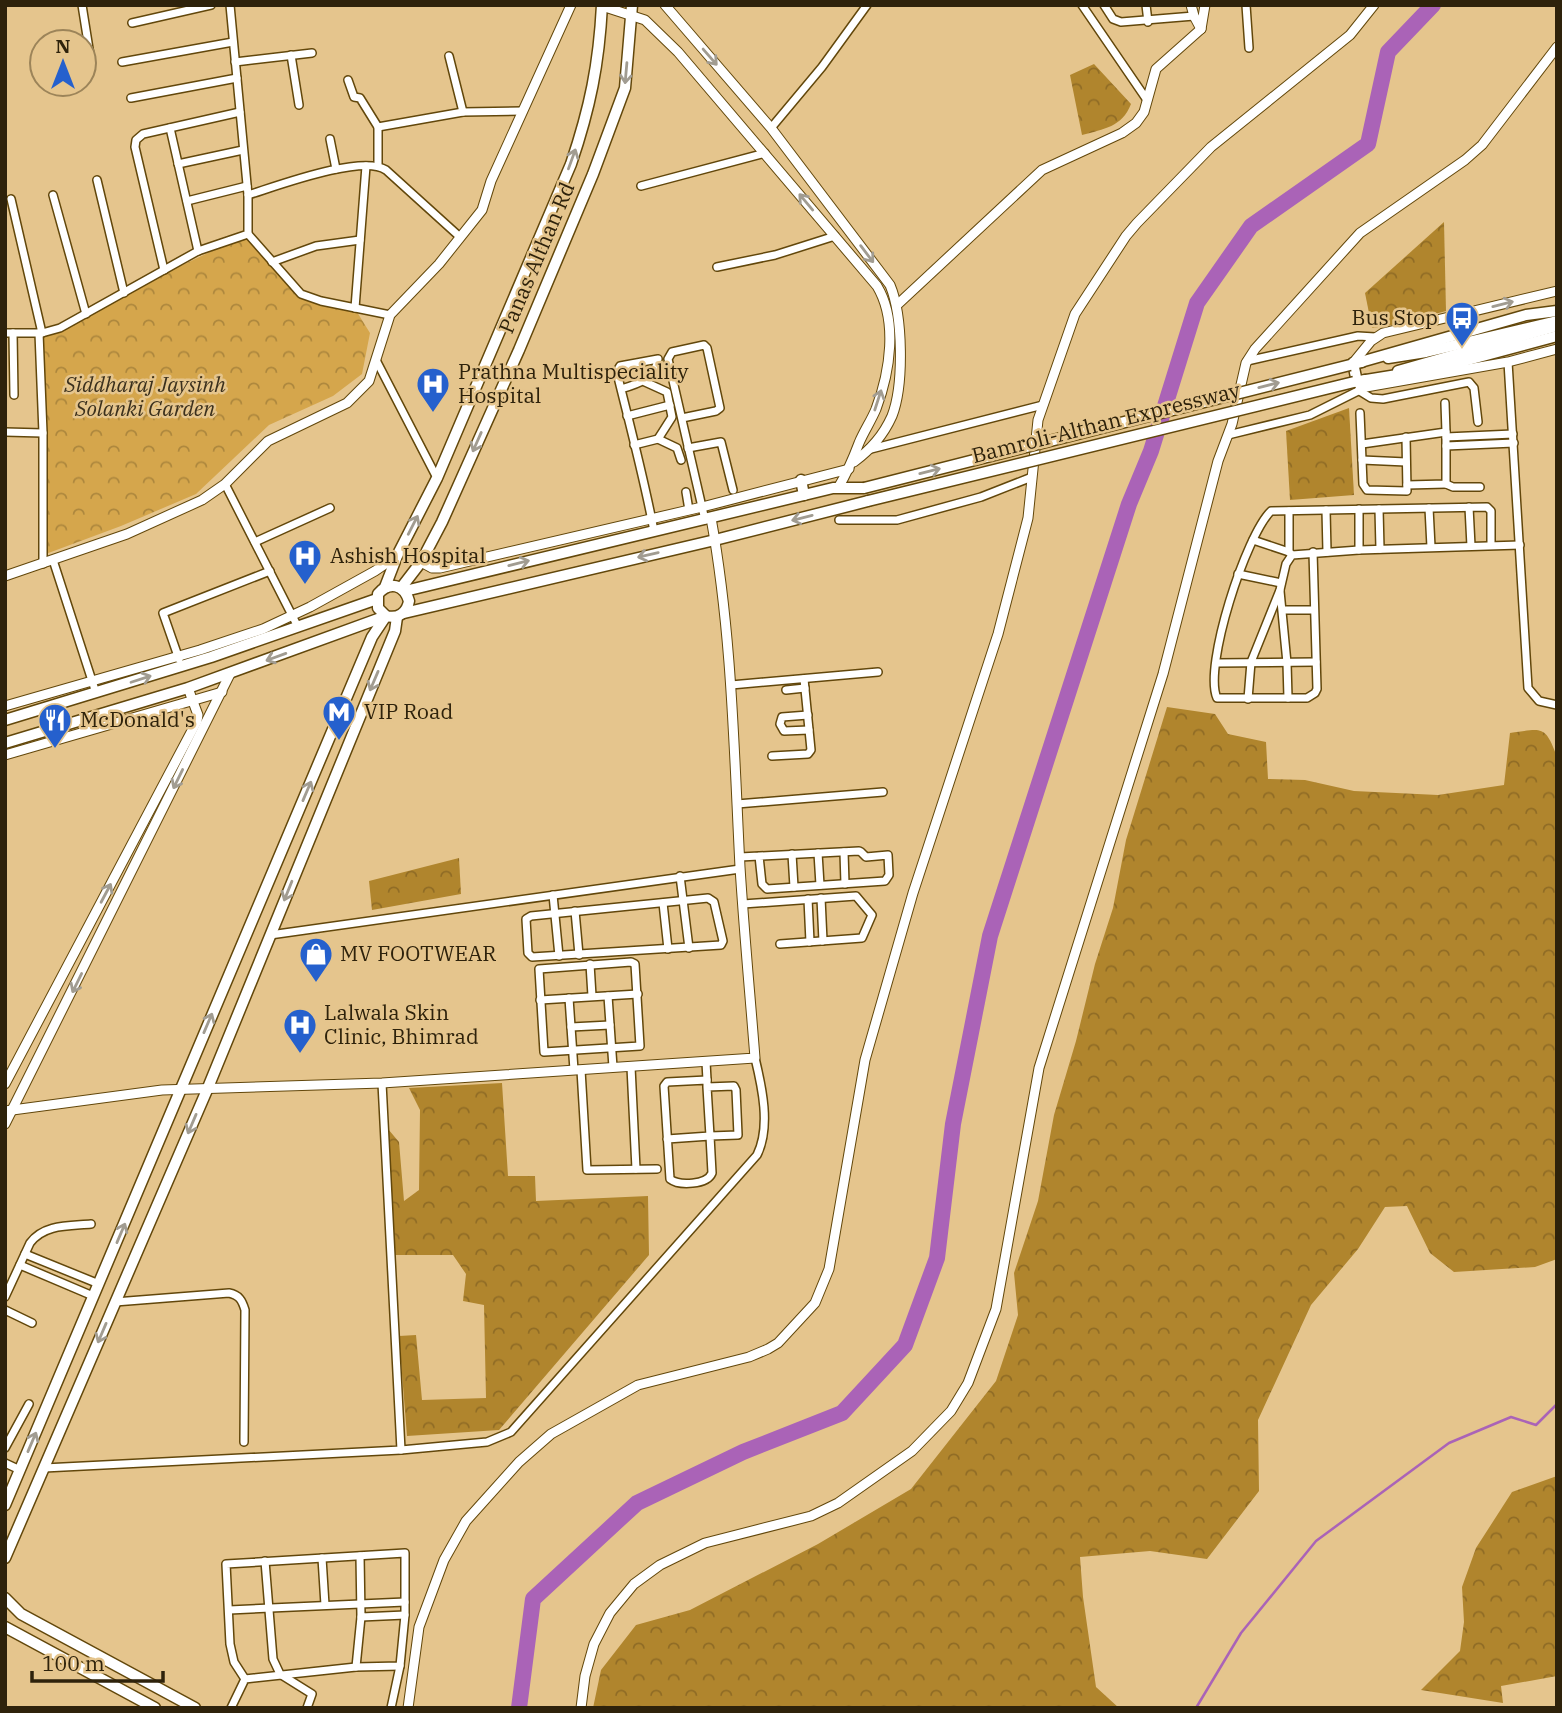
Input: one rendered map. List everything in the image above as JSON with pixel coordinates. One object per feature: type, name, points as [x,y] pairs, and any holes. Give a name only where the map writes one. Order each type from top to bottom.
[{"type":"main road","name":"Panas Althan Rd","points":[[386,587],[397,556],[437,478],[571,164],[587,117],[598,61],[602,6]]},
{"type":"main road","name":"Panas Althan Rd","points":[[403,590],[442,522],[519,350],[598,161],[625,88],[632,10]]},
{"type":"main road","points":[[396,615],[378,608],[377,599],[381,590],[391,585],[403,590],[804,495],[838,488],[864,488],[1352,364],[1526,315],[1557,311]]},
{"type":"main road","points":[[1352,364],[1426,352],[1557,323]]},
{"type":"main road","points":[[1359,385],[1557,323]]},
{"type":"main road","points":[[1359,385],[1434,369],[1557,335]]},
{"type":"main road","points":[[1352,364],[1359,385]]},
{"type":"main road","name":"Bamroli-Althan Expressway","points":[[5,743],[188,688],[396,615],[547,580],[612,569],[868,501],[1359,385]]},
{"type":"main road","points":[[801,480],[804,495]]},
{"type":"main road","points":[[5,1505],[372,636],[409,601],[403,590]]},
{"type":"main road","points":[[5,720],[96,694],[180,661],[296,621],[377,599]]},
{"type":"main road","points":[[5,1558],[207,1090],[395,631],[396,615]]},
{"type":"main road","points":[[318,642],[322,656]]},
{"type":"main road","points":[[5,1598],[21,1614],[195,1708]]},
{"type":"main road","points":[[5,1627],[155,1708]]},
{"type":"street","points":[[82,5],[86,28]]},
{"type":"street","points":[[132,23],[211,5]]},
{"type":"street","points":[[230,5],[247,190],[248,234],[296,289],[307,296],[390,315]]},
{"type":"street","points":[[5,576],[127,534],[202,500],[225,484],[268,441],[347,403],[369,381],[390,315],[439,264],[482,210],[491,181],[571,5]]},
{"type":"street","points":[[421,562],[432,568],[440,568],[702,507],[851,466],[871,449],[892,414],[900,345],[897,305],[890,285],[771,128],[665,5]]},
{"type":"street","points":[[771,128],[822,67],[867,5]]},
{"type":"street","points":[[1082,5],[1147,100]]},
{"type":"street","points":[[1104,5],[1116,21],[1148,22],[1194,16]]},
{"type":"street","points":[[1146,5],[1148,22]]},
{"type":"street","points":[[1191,5],[1201,29]]},
{"type":"street","points":[[897,305],[1037,174],[1129,129],[1144,112],[1156,69],[1201,29],[1205,5]]},
{"type":"street","points":[[1245,5],[1249,48]]},
{"type":"street","points":[[408,1708],[419,1627],[444,1560],[466,1521],[519,1462],[551,1434],[638,1385],[749,1357],[768,1349],[778,1343],[806,1314],[821,1293],[829,1269],[865,1060],[913,893],[998,634],[1028,518],[1036,427],[1070,326],[1081,304],[1132,228],[1212,147],[1345,40],[1374,5]]},
{"type":"street","points":[[602,6],[632,10],[678,51],[883,296],[888,310],[890,334],[884,381],[876,408],[851,466],[838,488]]},
{"type":"street","points":[[122,62],[233,42]]},
{"type":"street","points":[[581,1708],[594,1644],[610,1613],[634,1584],[660,1565],[705,1543],[811,1516],[838,1503],[912,1451],[951,1411],[968,1383],[996,1309],[1039,1068],[1163,674],[1247,361],[1360,233],[1482,145],[1557,47]]},
{"type":"street","points":[[235,62],[312,53]]},
{"type":"street","points":[[291,55],[299,105]]},
{"type":"street","points":[[449,57],[463,111]]},
{"type":"street","points":[[131,98],[237,78]]},
{"type":"street","points":[[348,80],[354,97],[360,98],[378,127],[378,166]]},
{"type":"street","points":[[378,127],[463,111],[523,110]]},
{"type":"street","points":[[164,270],[135,142],[143,134],[240,112]]},
{"type":"street","points":[[170,128],[198,251]]},
{"type":"street","points":[[330,139],[336,169]]},
{"type":"street","points":[[178,164],[243,150]]},
{"type":"street","points":[[641,186],[765,153]]},
{"type":"street","points":[[355,308],[366,166]]},
{"type":"street","points":[[187,201],[336,169],[378,166],[386,170],[460,237]]},
{"type":"street","points":[[97,180],[124,293]]},
{"type":"street","points":[[53,195],[86,314]]},
{"type":"street","points":[[11,199],[40,332],[43,564]]},
{"type":"street","points":[[14,396],[9,332],[40,332],[60,328],[198,251],[248,234]]},
{"type":"street","points":[[717,268],[775,255],[835,236]]},
{"type":"street","points":[[272,262],[316,246],[360,240]]},
{"type":"street","points":[[1352,364],[1375,337],[1383,333],[1557,291]]},
{"type":"street","points":[[1247,361],[1358,336],[1375,337]]},
{"type":"street","points":[[44,1468],[401,1450],[487,1442],[512,1432],[757,1156],[763,1136],[762,1090],[755,1058],[740,869],[731,685],[715,540],[702,507],[681,418],[668,356],[672,352],[704,345],[708,352],[720,408],[681,418]]},
{"type":"street","points":[[1228,435],[1310,415],[1359,385],[1508,362],[1557,349]]},
{"type":"street","points":[[645,382],[658,364],[658,359],[617,368],[654,531]]},
{"type":"street","points":[[376,360],[437,478]]},
{"type":"street","points":[[1508,362],[1528,688],[1539,701],[1557,705]]},
{"type":"street","points":[[621,389],[645,382],[666,390],[673,415],[658,439]]},
{"type":"street","points":[[1359,385],[1376,399],[1469,382],[1474,388],[1478,422]]},
{"type":"street","points":[[1445,403],[1447,484]]},
{"type":"street","points":[[627,416],[670,405]]},
{"type":"street","points":[[871,449],[1043,405]]},
{"type":"street","points":[[1360,414],[1364,486],[1367,490],[1405,492],[1406,438]]},
{"type":"street","points":[[5,432],[43,433]]},
{"type":"street","points":[[1362,444],[1446,435],[1513,434]]},
{"type":"street","points":[[634,444],[658,439],[677,448],[681,460]]},
{"type":"street","points":[[688,448],[721,442],[733,490]]},
{"type":"street","points":[[1446,446],[1514,443]]},
{"type":"street","points":[[1362,460],[1406,462]]},
{"type":"street","points":[[844,508],[839,520],[897,520],[981,497],[1032,477]]},
{"type":"street","points":[[225,484],[296,621],[397,556]]},
{"type":"street","points":[[1407,485],[1480,487]]},
{"type":"street","points":[[686,492],[689,510]]},
{"type":"street","points":[[1469,507],[1471,546]]},
{"type":"street","points":[[255,542],[330,508]]},
{"type":"street","points":[[1429,508],[1431,548]]},
{"type":"street","points":[[1313,552],[1315,694],[1307,698],[1217,698],[1214,691],[1226,609],[1253,540],[1271,511],[1490,508],[1491,545]]},
{"type":"street","points":[[1359,509],[1359,550]]},
{"type":"street","points":[[1379,509],[1380,549]]},
{"type":"street","points":[[1326,510],[1327,552]]},
{"type":"street","points":[[1248,699],[1251,662],[1291,553],[1289,511]]},
{"type":"street","points":[[1253,540],[1291,553],[1520,545]]},
{"type":"street","points":[[53,560],[96,694]]},
{"type":"street","points":[[5,706],[92,681],[180,661],[163,613],[270,572]]},
{"type":"street","points":[[1238,574],[1280,587]]},
{"type":"street","points":[[1280,587],[1288,698]]},
{"type":"street","points":[[1283,610],[1314,610]]},
{"type":"street","points":[[1217,663],[1316,662]]},
{"type":"street","points":[[731,685],[878,672]]},
{"type":"street","points":[[5,1124],[230,674]]},
{"type":"street","points":[[772,756],[810,753],[804,679]]},
{"type":"street","points":[[5,1084],[197,721],[198,715],[188,688]]},
{"type":"street","points":[[786,690],[805,688]]},
{"type":"street","points":[[5,755],[222,692]]},
{"type":"street","points":[[808,715],[782,718],[780,724],[784,731],[809,730]]},
{"type":"street","points":[[737,804],[883,792]]},
{"type":"street","points":[[844,852],[845,884]]},
{"type":"street","points":[[740,857],[792,854],[861,852],[864,857],[888,855],[890,858],[887,880],[820,886],[764,887],[760,856]]},
{"type":"street","points":[[818,853],[820,886]]},
{"type":"street","points":[[792,854],[794,887]]},
{"type":"street","points":[[270,935],[740,869]]},
{"type":"street","points":[[680,876],[689,948]]},
{"type":"street","points":[[553,895],[559,956]]},
{"type":"street","points":[[743,904],[856,896],[873,918],[862,938],[780,944]]},
{"type":"street","points":[[821,898],[823,941]]},
{"type":"street","points":[[712,899],[723,941],[721,945],[559,956],[530,957],[528,953],[527,919],[531,916],[663,902],[712,899]]},
{"type":"street","points":[[808,899],[810,942]]},
{"type":"street","points":[[663,902],[668,949]]},
{"type":"street","points":[[575,911],[579,955]]},
{"type":"street","points":[[635,963],[640,1044],[573,1051],[543,1050],[539,969],[590,964],[635,963]]},
{"type":"street","points":[[590,964],[592,996]]},
{"type":"street","points":[[540,1000],[638,994]]},
{"type":"street","points":[[608,996],[613,1068]]},
{"type":"street","points":[[569,998],[586,1168],[591,1171],[657,1169]]},
{"type":"street","points":[[571,1027],[610,1025]]},
{"type":"street","points":[[10,1110],[180,1090],[382,1083],[755,1058]]},
{"type":"street","points":[[667,1139],[710,1136],[736,1136],[739,1132],[735,1088],[707,1083],[665,1083],[667,1139],[671,1182],[704,1182],[712,1173],[710,1136],[707,1083],[705,1062]]},
{"type":"street","points":[[631,1067],[636,1169]]},
{"type":"street","points":[[382,1083],[401,1450]]},
{"type":"street","points":[[5,1297],[36,1234],[44,1230],[90,1224]]},
{"type":"street","points":[[25,1254],[99,1284]]},
{"type":"street","points":[[20,1265],[93,1296]]},
{"type":"street","points":[[115,1302],[229,1293],[236,1294],[242,1300],[244,1442]]},
{"type":"street","points":[[5,1310],[32,1323]]},
{"type":"street","points":[[5,1448],[29,1404]]},
{"type":"street","points":[[5,1463],[20,1470]]},
{"type":"street","points":[[245,1679],[234,1662],[230,1644],[226,1564],[405,1553],[405,1615],[400,1666],[391,1708]]},
{"type":"street","points":[[356,1667],[361,1617],[360,1556]]},
{"type":"street","points":[[322,1558],[325,1605]]},
{"type":"street","points":[[265,1561],[273,1659],[279,1674],[312,1694],[307,1708]]},
{"type":"street","points":[[229,1610],[405,1602]]},
{"type":"street","points":[[361,1617],[405,1615]]},
{"type":"street","points":[[245,1679],[356,1667],[400,1666]]},
{"type":"street","points":[[231,1708],[245,1679]]},
{"type":"green space","points":[[1094,64],[1131,104],[1123,118],[1117,122],[1105,129],[1082,135],[1070,75]]},
{"type":"green space","points":[[1444,222],[1446,311],[1372,328],[1365,293]]},
{"type":"green space","name":"Siddharaj Jaysinh Solanki Garden","points":[[248,234],[300,296],[352,304],[370,333],[362,374],[333,396],[269,425],[196,494],[43,555],[39,333]]},
{"type":"green space","points":[[1349,408],[1354,495],[1290,500],[1286,431]]},
{"type":"green space","points":[[1167,707],[1215,714],[1228,734],[1266,742],[1268,779],[1305,780],[1354,791],[1438,795],[1504,785],[1510,733],[1536,730],[1549,739],[1557,757],[1557,1259],[1535,1267],[1454,1272],[1430,1253],[1407,1206],[1385,1207],[1358,1249],[1311,1305],[1258,1420],[1259,1491],[1207,1559],[1150,1551],[1080,1557],[1096,1687],[1119,1708],[593,1708],[601,1670],[636,1625],[690,1610],[818,1544],[911,1489],[996,1381],[1018,1315],[1014,1273],[1038,1201],[1054,1115],[1113,908],[1126,840]]},
{"type":"green space","points":[[459,858],[461,894],[372,910],[369,881]]},
{"type":"green space","points":[[502,1083],[508,1176],[535,1176],[536,1201],[648,1196],[649,1255],[499,1430],[407,1436],[399,1336],[416,1335],[422,1400],[486,1398],[484,1305],[463,1301],[466,1274],[453,1255],[393,1255],[388,1129],[399,1142],[404,1201],[419,1190],[420,1110],[409,1088]]},
{"type":"green space","points":[[1557,1476],[1557,1676],[1501,1686],[1503,1703],[1421,1690],[1460,1651],[1464,1622],[1462,1587],[1476,1548],[1512,1492]]},
{"type":"waterway","points":[[519,1708],[533,1599],[637,1503],[743,1452],[842,1413],[905,1345],[937,1258],[953,1124],[990,936],[1129,504],[1151,451],[1197,303],[1251,226],[1368,144],[1388,52],[1433,5]]},
{"type":"waterway","points":[[1196,1708],[1241,1633],[1316,1541],[1449,1443],[1511,1417],[1536,1425],[1557,1404]]},
{"type":"place","name":"Bus Stop","points":[[1462,348]]},
{"type":"place","name":"Prathna Multispeciality Hospital","points":[[433,414]]},
{"type":"place","name":"Ashish Hospital","points":[[305,586]]},
{"type":"place","name":"VIP Road","points":[[339,742]]},
{"type":"place","name":"McDonald's","points":[[55,750]]},
{"type":"place","name":"MV FOOTWEAR","points":[[316,984]]},
{"type":"place","name":"Lalwala Skin Clinic, Bhimrad","points":[[300,1055]]}]
